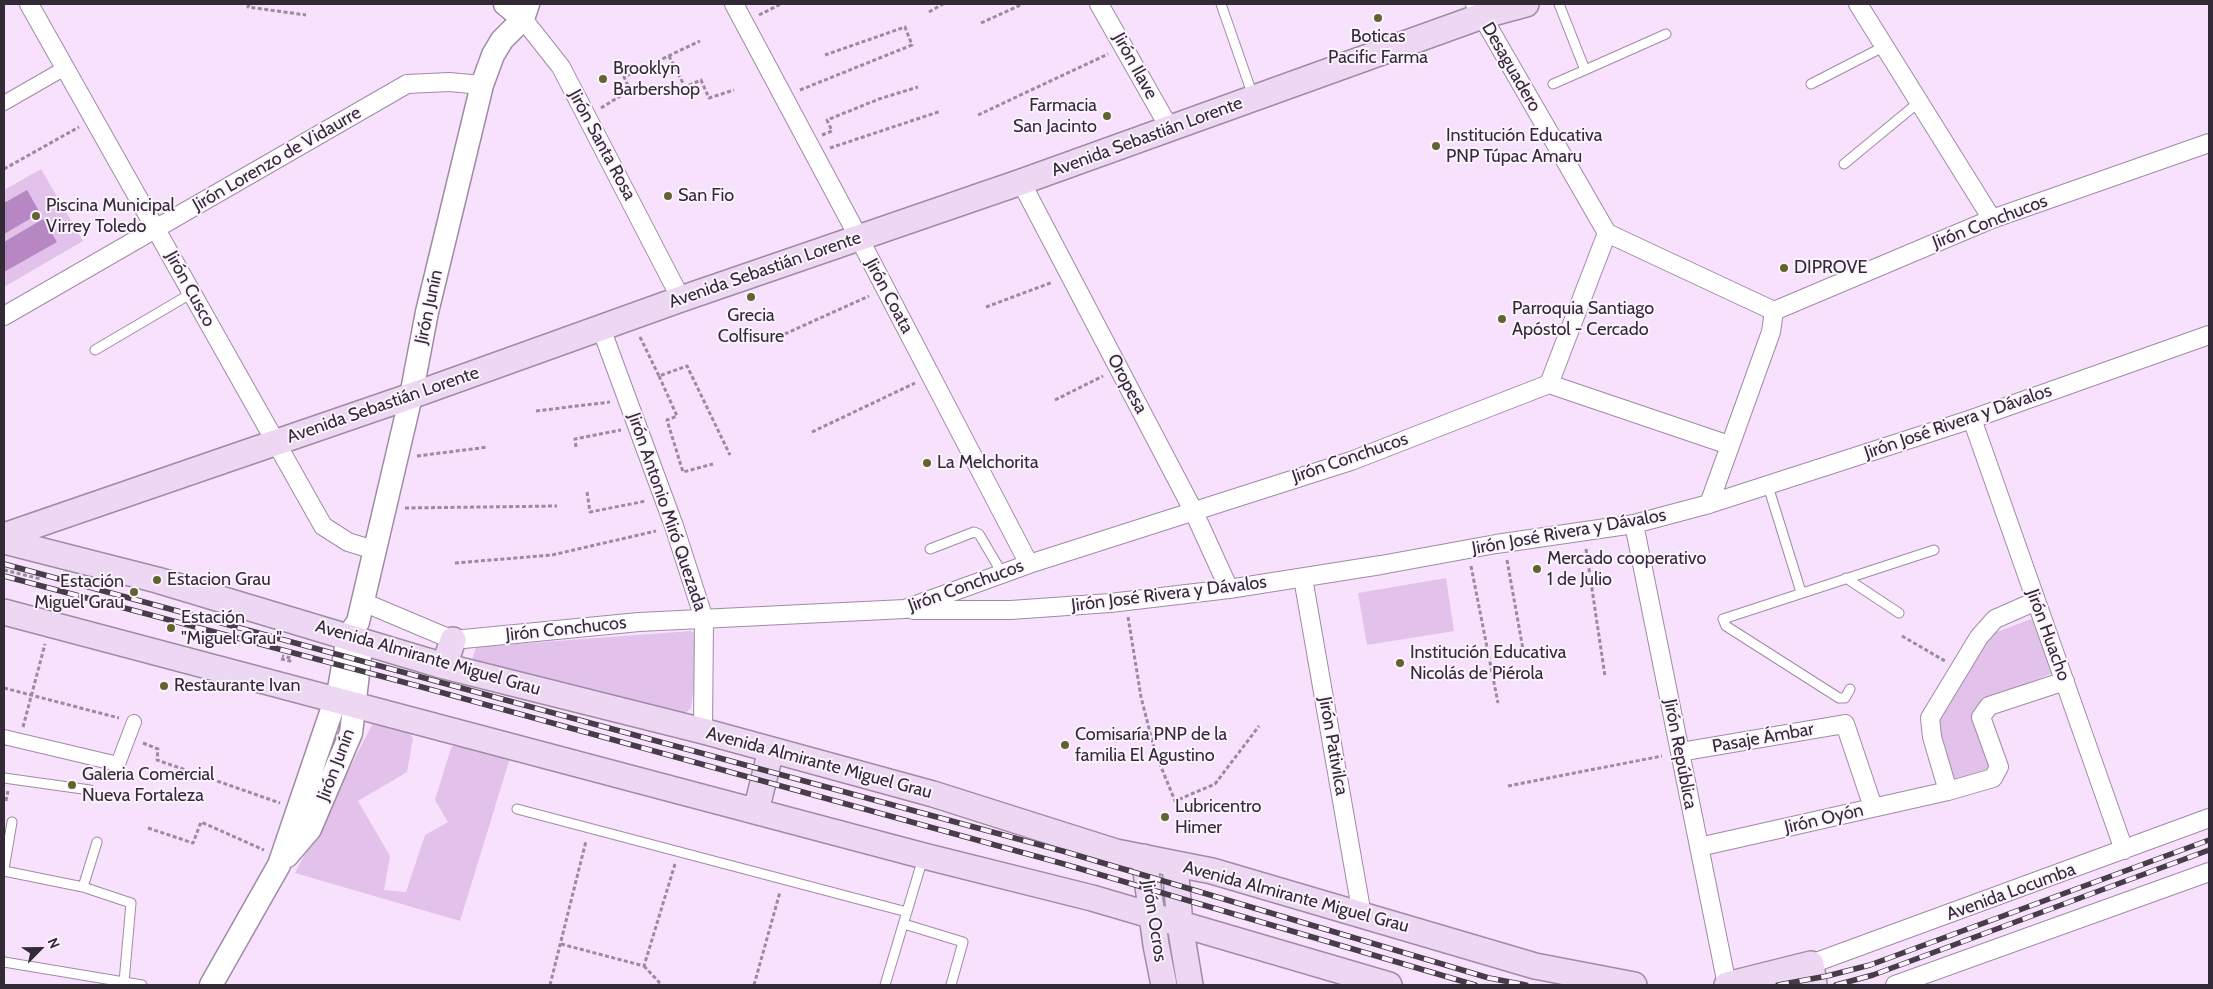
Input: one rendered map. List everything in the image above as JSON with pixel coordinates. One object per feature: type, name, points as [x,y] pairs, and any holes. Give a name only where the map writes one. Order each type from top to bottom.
[{"type":"main road","name":"Avenida Sebastián Lorente","points":[[4,536],[411,396],[681,299],[1170,129],[1485,9],[1526,4]]},
{"type":"main road","name":"Avenida Almirante Miguel Grau","points":[[4,541],[157,580],[358,625],[444,666],[702,731],[933,794],[1116,852],[1212,870],[1535,966],[1634,985]]},
{"type":"main road","points":[[4,612],[924,856],[1092,898],[1389,985]]},
{"type":"main road","points":[[444,666],[453,640]]},
{"type":"main road","points":[[756,811],[771,750]]},
{"type":"main road","name":"Jirón Ocros","points":[[1144,858],[1156,944],[1164,985]]},
{"type":"main road","name":"Jirón Ocros","points":[[1175,864],[1180,924],[1190,985]]},
{"type":"main road","points":[[1727,985],[1813,975]]},
{"type":"street","name":"Jirón Cusco","points":[[29,4],[323,526],[348,542],[374,550]]},
{"type":"street","name":"Jirón Santa Rosa","points":[[505,4],[525,11],[561,67],[681,299]]},
{"type":"street","name":"Jirón Junín","points":[[212,985],[280,861],[298,809],[345,701],[358,625],[411,396],[427,312],[482,86],[493,55],[502,40],[525,11],[547,4]]},
{"type":"street","name":"Jirón Coata","points":[[734,4],[859,238],[1029,564]]},
{"type":"street","name":"Jirón Ilave","points":[[1099,4],[1170,129]]},
{"type":"street","points":[[1858,4],[1992,219]]},
{"type":"street","name":"Desaguadero","points":[[1485,9],[1608,233]]},
{"type":"street","points":[[4,103],[65,68]]},
{"type":"street","name":"Jirón Lorenzo de Vidaurre","points":[[4,316],[407,84],[449,82],[482,86]]},
{"type":"street","name":"Jirón Conchucos","points":[[1774,310],[1992,219],[2209,143]]},
{"type":"street","name":"Oropesa","points":[[1021,182],[1193,510],[1230,589]]},
{"type":"street","points":[[1709,504],[1771,332],[1774,310],[1608,233],[1549,384],[1729,445]]},
{"type":"street","name":"Jirón Antonio Miró Quezada","points":[[601,328],[674,526],[704,619],[702,731]]},
{"type":"street","name":"Jirón José Rivera y Dávalos","points":[[905,609],[1010,610],[1230,589],[1504,543],[1634,524],[1768,486],[1972,419],[2209,335]]},
{"type":"street","name":"Jirón Conchucos","points":[[358,625],[453,640],[640,622],[905,609],[1029,564],[1351,461],[1549,384]]},
{"type":"street","name":"Jirón Huacho","points":[[1972,419],[2124,850]]},
{"type":"street","name":"Jirón República","points":[[1634,524],[1727,985]]},
{"type":"street","name":"Jirón Pativilca","points":[[1303,578],[1362,915]]},
{"type":"street","points":[[1948,791],[1932,738],[1930,718],[1979,637],[1995,619],[2036,602]]},
{"type":"street","name":"Jirón Oyón","points":[[1699,847],[1948,791],[1993,778],[1999,768],[1981,717],[1989,706],[2065,682]]},
{"type":"street","name":"Jirón Junín","points":[[280,861],[310,829],[351,733],[345,701]]},
{"type":"street","points":[[4,737],[118,764],[134,722]]},
{"type":"street","name":"Pasaje Ámbar","points":[[1680,752],[1846,724],[1873,807]]},
{"type":"street","name":"Avenida Locumba","points":[[1813,975],[2124,850],[2209,818]]},
{"type":"street","points":[[1895,985],[2209,872]]},
{"type":"lane","points":[[1221,4],[1254,98]]},
{"type":"lane","points":[[1559,4],[1585,70]]},
{"type":"lane","points":[[1553,84],[1666,34]]},
{"type":"lane","points":[[1811,84],[1885,46]]},
{"type":"lane","points":[[1844,164],[1919,102]]},
{"type":"lane","points":[[95,350],[192,293]]},
{"type":"lane","points":[[1768,486],[1801,592]]},
{"type":"lane","points":[[930,549],[974,532],[979,534],[1002,573]]},
{"type":"lane","points":[[1850,689],[1845,698],[1839,698],[1724,623],[1723,619],[1726,616],[1934,550]]},
{"type":"lane","points":[[1846,578],[1899,613]]},
{"type":"lane","points":[[7,779],[90,790]]},
{"type":"lane","points":[[517,810],[907,912]]},
{"type":"lane","points":[[12,822],[4,870],[83,887],[131,903],[124,982]]},
{"type":"lane","points":[[83,887],[97,842]]},
{"type":"lane","points":[[885,985],[924,856]]},
{"type":"lane","points":[[904,924],[963,942],[951,985]]},
{"type":"lane","points":[[4,962],[142,985]]},
{"type":"path","points":[[248,4],[248,7],[306,14]]},
{"type":"path","points":[[744,22],[781,4]]},
{"type":"path","points":[[928,12],[943,4]]},
{"type":"path","points":[[982,23],[1023,4]]},
{"type":"path","points":[[783,97],[912,45],[905,27],[825,55]]},
{"type":"path","points":[[587,117],[630,90],[624,77],[700,41]]},
{"type":"path","points":[[978,115],[1124,46]]},
{"type":"path","points":[[670,56],[685,87],[701,80],[709,98],[734,90]]},
{"type":"path","points":[[810,147],[832,131],[827,120],[879,99],[918,87]]},
{"type":"path","points":[[810,147],[941,111]]},
{"type":"path","points":[[4,170],[94,119]]},
{"type":"path","points":[[986,307],[1071,276]]},
{"type":"path","points":[[767,342],[827,313],[885,289]]},
{"type":"path","points":[[630,318],[677,416],[667,420],[683,472],[713,464]]},
{"type":"path","points":[[659,376],[687,366],[730,455]]},
{"type":"path","points":[[1055,400],[1120,369]]},
{"type":"path","points":[[812,432],[930,376]]},
{"type":"path","points":[[536,411],[628,400]]},
{"type":"path","points":[[576,447],[575,439],[638,427]]},
{"type":"path","points":[[396,459],[488,447]]},
{"type":"path","points":[[587,492],[590,512],[663,497]]},
{"type":"path","points":[[384,508],[557,506]]},
{"type":"path","points":[[455,563],[552,555],[674,526]]},
{"type":"path","points":[[1583,531],[1606,676]]},
{"type":"path","points":[[1504,543],[1524,655]]},
{"type":"path","points":[[1468,549],[1498,703]]},
{"type":"path","points":[[4,570],[41,579]]},
{"type":"path","points":[[1126,600],[1140,698],[1155,752],[1175,801],[1215,784],[1259,726]]},
{"type":"path","points":[[19,741],[50,624]]},
{"type":"path","points":[[1902,636],[1959,669]]},
{"type":"path","points":[[213,637],[214,644],[219,646]]},
{"type":"path","points":[[4,688],[134,722]]},
{"type":"path","points":[[128,738],[158,748],[156,760],[298,809]]},
{"type":"path","points":[[1508,786],[1680,752]]},
{"type":"path","points":[[6,800],[7,779]]},
{"type":"path","points":[[148,828],[192,843],[201,822],[280,861]]},
{"type":"path","points":[[550,985],[589,828]]},
{"type":"path","points":[[644,966],[679,852]]},
{"type":"path","points":[[754,985],[783,879]]},
{"type":"path","points":[[561,944],[644,966],[659,982],[658,985]]},
{"type":"shaded area","name":"Piscina Municipal Virrey Toledo","points":[[41,169],[83,241],[4,287],[4,190]]},
{"type":"shaded area","points":[[27,190],[40,213],[4,234],[4,203]]},
{"type":"shaded area","points":[[43,219],[57,242],[4,272],[4,242]]},
{"type":"shaded area","points":[[1446,578],[1454,631],[1367,645],[1358,593]]},
{"type":"shaded area","points":[[2034,618],[2055,672],[1981,703],[1974,716],[1993,772],[1954,782],[1933,726],[1981,638]]},
{"type":"shaded area","points":[[691,631],[701,638],[691,708],[682,716],[471,663],[476,647]]},
{"type":"shaded area","points":[[374,721],[409,732],[413,738],[407,772],[358,801],[390,856],[384,890],[406,892],[425,835],[448,822],[435,800],[451,748],[458,742],[510,758],[460,921],[295,873]]},
{"type":"railway","points":[[4,564],[1066,852],[1489,978],[1526,985]]},
{"type":"railway","points":[[4,576],[418,686],[1064,864],[1475,985]]},
{"type":"railway","points":[[1778,985],[1827,976],[1870,965],[2209,840]]},
{"type":"railway","points":[[1836,985],[1873,975],[2209,850]]},
{"type":"place","name":"Boticas Pacific Farma","points":[[1378,18]]},
{"type":"place","name":"Brooklyn Barbershop","points":[[603,79]]},
{"type":"place","name":"Farmacia San Jacinto","points":[[1107,116]]},
{"type":"place","name":"Institución Educativa PNP Túpac Amaru","points":[[1436,146]]},
{"type":"place","name":"San Fio","points":[[668,196]]},
{"type":"place","name":"Piscina Municipal Virrey Toledo","points":[[36,216]]},
{"type":"place","name":"DIPROVE","points":[[1784,268]]},
{"type":"place","name":"Grecia Colfisure","points":[[751,297]]},
{"type":"place","name":"Parroquia Santiago Apóstol - Cercado","points":[[1502,319]]},
{"type":"place","name":"La Melchorita","points":[[927,463]]},
{"type":"place","name":"Mercado cooperativo 1 de Julio","points":[[1537,569]]},
{"type":"place","name":"Estacion Grau","points":[[157,580]]},
{"type":"place","name":"Estación Miguel Grau","points":[[134,592]]},
{"type":"place","name":"Estación \"Miguel Grau\"","points":[[171,628]]},
{"type":"place","name":"Institución Educativa Nicolás de Piérola","points":[[1400,663]]},
{"type":"place","name":"Restaurante Ivan","points":[[164,686]]},
{"type":"place","name":"Comisaría PNP de la familia El Agustino","points":[[1065,745]]},
{"type":"place","name":"Galeria Comercial Nueva Fortaleza","points":[[72,785]]},
{"type":"place","name":"Lubricentro Himer","points":[[1165,817]]}]
